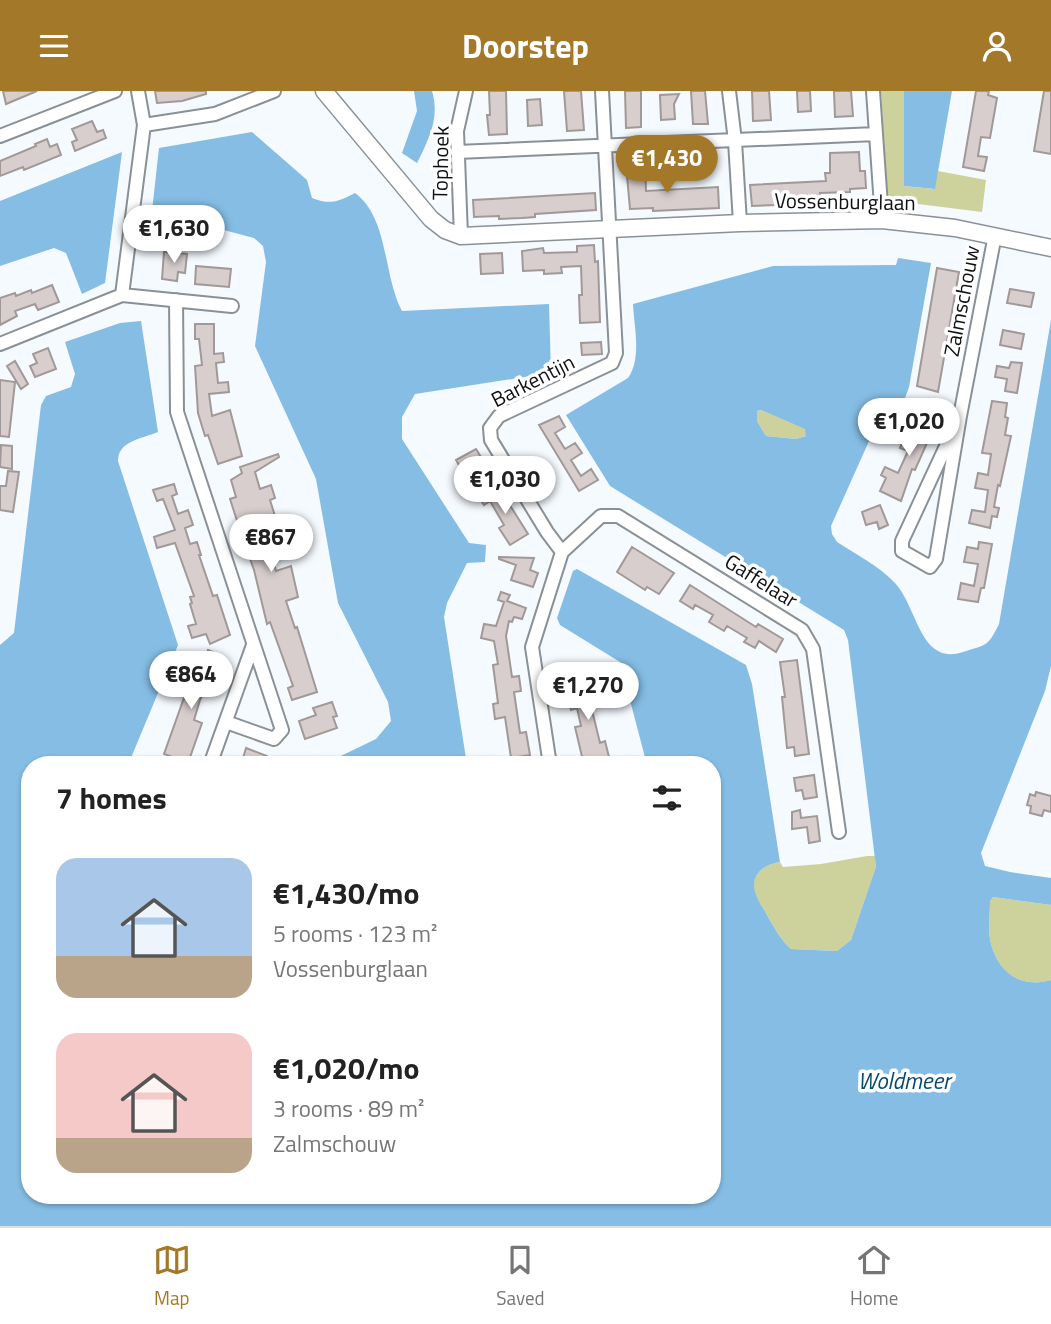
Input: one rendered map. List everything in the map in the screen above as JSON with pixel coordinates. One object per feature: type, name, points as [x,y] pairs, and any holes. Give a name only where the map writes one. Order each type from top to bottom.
[{"type":"street","points":[[0,136],[116,91]]},
{"type":"street","points":[[122,295],[144,125],[138,91]]},
{"type":"street","points":[[144,125],[215,114],[274,91]]},
{"type":"street","points":[[324,91],[431,219],[445,230],[461,236]]},
{"type":"street","name":"Tophoek","points":[[461,236],[457,131],[466,91]]},
{"type":"street","points":[[602,91],[610,229]]},
{"type":"street","points":[[729,91],[736,141],[740,223]]},
{"type":"street","points":[[873,91],[882,220]]},
{"type":"street","points":[[457,152],[876,134]]},
{"type":"street","name":"Vossenburglaan","points":[[461,236],[740,223],[882,220],[995,235],[1051,248]]},
{"type":"street","name":"Barkentijn","points":[[562,552],[491,440],[491,428],[499,416],[612,363],[616,353],[610,229]]},
{"type":"street","name":"Zalmschouw","points":[[960,416],[902,541],[902,551],[930,567],[936,559],[995,235]]},
{"type":"street","points":[[0,344],[122,295],[232,306]]},
{"type":"street","points":[[176,300],[177,412],[282,730],[274,739],[226,722]]},
{"type":"street","name":"Gaffelaar","points":[[562,552],[601,516],[618,516],[802,629],[813,649],[839,832]]},
{"type":"street","points":[[549,756],[532,647],[562,552]]},
{"type":"street","points":[[213,756],[254,645]]},
{"type":"green space","points":[[881,91],[904,91],[904,186],[934,189],[938,171],[986,180],[982,212],[894,201],[887,197]]},
{"type":"green space","points":[[761,410],[806,429],[806,436],[796,439],[766,436],[757,421],[757,411]]},
{"type":"green space","points":[[875,856],[876,868],[851,940],[837,951],[791,949],[778,934],[754,892],[754,880],[760,871],[780,862],[783,867]]},
{"type":"green space","points":[[993,897],[1051,905],[1051,980],[1020,980],[1004,969],[998,961],[989,935],[990,901]]},
{"type":"water","points":[[414,91],[432,91],[435,110],[429,137],[417,163],[402,153],[417,111]]},
{"type":"water","points":[[904,91],[952,91],[935,189],[904,186]]},
{"type":"water","points":[[252,132],[307,180],[312,198],[334,201],[355,193],[366,204],[380,232],[391,281],[402,311],[549,304],[551,373],[415,394],[402,417],[402,439],[469,543],[486,545],[485,562],[467,563],[447,603],[444,617],[466,756],[341,756],[376,739],[391,721],[388,702],[338,603],[316,479],[255,346],[266,262],[263,246],[254,238],[152,211],[159,148]]},
{"type":"water","points":[[122,152],[105,283],[82,294],[66,253],[54,248],[0,266],[0,201]]},
{"type":"water","name":"Woldmeer","points":[[898,258],[931,263],[909,387],[898,409],[878,421],[831,526],[837,542],[875,566],[895,583],[929,643],[937,651],[949,654],[982,646],[989,641],[999,624],[1051,320],[1051,666],[1045,691],[981,853],[985,866],[1051,878],[1051,905],[993,897],[990,901],[989,926],[993,951],[1004,969],[1020,980],[1051,980],[1051,1226],[0,1226],[0,645],[14,633],[41,405],[46,396],[71,387],[75,374],[65,342],[120,323],[141,321],[158,432],[126,445],[119,454],[118,461],[178,645],[132,756],[21,756],[21,1204],[721,1204],[721,756],[645,756],[620,662],[560,625],[557,618],[573,571],[577,569],[746,665],[752,684],[780,862],[760,871],[754,886],[759,901],[776,930],[791,949],[837,951],[851,940],[876,867],[848,640],[844,630],[610,486],[566,415],[628,378],[636,352],[633,304],[773,266],[896,265]],"holes":[[[761,410],[805,429],[806,436],[796,439],[766,436],[757,421],[757,411]]]},
{"type":"building","points":[[3,91],[37,91],[6,104]]},
{"type":"building","points":[[155,91],[206,91],[206,94],[182,101],[157,103]]},
{"type":"building","points":[[489,91],[506,91],[507,134],[489,135]]},
{"type":"building","points":[[564,91],[581,91],[584,130],[567,131]]},
{"type":"building","points":[[625,91],[641,91],[641,127],[626,128]]},
{"type":"building","points":[[691,91],[705,91],[708,124],[693,124]]},
{"type":"building","points":[[752,91],[769,91],[771,120],[753,121]]},
{"type":"building","points":[[797,91],[810,91],[811,111],[798,112]]},
{"type":"building","points":[[834,91],[851,91],[853,116],[835,117]]},
{"type":"building","points":[[976,91],[989,91],[988,95],[997,98],[990,138],[981,137],[978,156],[987,157],[984,171],[963,167]]},
{"type":"building","points":[[1044,91],[1051,91],[1051,154],[1034,151]]},
{"type":"building","points":[[679,94],[674,104],[675,119],[661,120],[660,95]]},
{"type":"building","points":[[540,99],[542,125],[528,126],[527,100]]},
{"type":"building","points":[[92,121],[97,132],[103,130],[106,138],[75,151],[72,142],[77,140],[72,129]]},
{"type":"building","points":[[47,139],[50,147],[57,144],[61,155],[24,170],[23,167],[0,176],[0,161]]},
{"type":"building","points":[[859,152],[860,171],[865,171],[866,188],[850,189],[850,192],[820,193],[820,199],[775,201],[776,205],[752,206],[750,185],[826,181],[825,173],[830,173],[830,153]]},
{"type":"building","points":[[645,164],[646,191],[718,187],[719,208],[653,211],[653,208],[630,209],[626,165]]},
{"type":"building","points":[[595,193],[596,210],[535,214],[535,217],[522,218],[474,217],[473,200]]},
{"type":"building","points":[[594,245],[595,262],[598,261],[600,322],[580,323],[581,266],[561,267],[562,273],[523,271],[522,251],[543,248],[544,253],[577,252],[577,246]]},
{"type":"building","points":[[164,252],[187,254],[185,273],[178,272],[177,281],[162,279]]},
{"type":"building","points":[[502,253],[503,273],[481,274],[480,254]]},
{"type":"building","points":[[196,266],[231,269],[229,287],[195,284]]},
{"type":"building","points":[[937,268],[959,272],[938,392],[917,386]]},
{"type":"building","points":[[52,285],[59,302],[38,310],[35,304],[15,311],[17,316],[0,325],[0,298],[31,290],[32,293]]},
{"type":"building","points":[[1010,289],[1034,293],[1031,307],[1007,303]]},
{"type":"building","points":[[195,324],[214,324],[214,354],[223,353],[224,362],[216,363],[218,383],[228,382],[229,392],[209,394],[212,416],[230,410],[242,456],[218,464],[198,413],[195,366],[202,365],[199,339],[195,339]]},
{"type":"building","points":[[1003,330],[1024,334],[1021,349],[1000,345]]},
{"type":"building","points":[[601,342],[602,354],[582,355],[581,343]]},
{"type":"building","points":[[48,348],[56,369],[35,377],[30,366],[37,363],[33,354]]},
{"type":"building","points":[[15,361],[28,384],[21,389],[7,366]]},
{"type":"building","points":[[1011,362],[1022,363],[1017,393],[1005,391],[1007,379],[995,377],[997,366],[1009,368]]},
{"type":"building","points":[[0,380],[15,382],[9,437],[0,436]]},
{"type":"building","points":[[992,401],[1007,403],[1005,435],[1011,436],[994,507],[999,508],[997,517],[992,516],[990,528],[969,523],[972,510],[985,512],[988,490],[975,488],[978,473],[988,475],[991,454],[982,453]]},
{"type":"building","points":[[924,412],[938,418],[915,470],[912,469],[901,501],[880,491],[886,478],[881,475],[885,467],[898,473],[908,451],[900,448],[904,438],[911,441]]},
{"type":"building","points":[[559,416],[565,427],[555,433],[565,449],[575,443],[582,453],[571,460],[581,476],[591,469],[598,480],[579,491],[539,425]]},
{"type":"building","points":[[1,445],[12,446],[12,469],[0,467]]},
{"type":"building","points":[[476,449],[484,462],[464,474],[456,460]]},
{"type":"building","points":[[278,454],[279,457],[255,472],[260,489],[271,485],[275,498],[270,500],[275,516],[262,520],[276,571],[291,566],[298,597],[286,601],[317,692],[292,700],[288,688],[293,686],[270,622],[267,624],[254,570],[244,542],[240,543],[237,531],[240,530],[230,499],[236,497],[231,480],[242,473],[240,467]]},
{"type":"building","points":[[8,471],[19,472],[13,512],[0,510],[0,486],[6,486]]},
{"type":"building","points":[[174,484],[177,494],[172,496],[178,514],[188,510],[193,525],[185,528],[190,544],[197,542],[213,596],[217,595],[230,635],[210,644],[206,634],[192,638],[188,626],[196,624],[190,604],[190,597],[194,596],[175,543],[157,548],[154,537],[175,530],[163,499],[157,501],[153,490]]},
{"type":"building","points":[[486,489],[491,497],[501,491],[528,534],[510,545],[499,528],[504,525],[490,501],[484,505],[477,494]]},
{"type":"building","points":[[880,505],[888,525],[879,529],[877,522],[866,525],[862,512]]},
{"type":"building","points":[[979,542],[992,544],[984,588],[981,588],[978,602],[958,599],[961,583],[974,586],[978,564],[964,562],[967,547],[978,549]]},
{"type":"building","points":[[632,547],[674,573],[659,594],[647,587],[645,590],[617,572]]},
{"type":"building","points":[[499,557],[534,558],[530,570],[538,573],[533,587],[511,580],[516,565]]},
{"type":"building","points":[[690,585],[756,627],[758,624],[783,639],[776,652],[759,641],[755,648],[744,642],[747,638],[727,626],[724,631],[709,622],[713,615],[695,605],[693,609],[680,601]]},
{"type":"building","points":[[501,592],[510,595],[507,601],[526,608],[522,619],[514,617],[512,622],[509,621],[506,636],[512,677],[519,676],[521,691],[514,692],[520,733],[526,732],[530,755],[511,756],[505,717],[495,719],[493,704],[498,703],[493,665],[498,664],[494,641],[481,638],[484,624],[496,626],[504,602],[498,600]]},
{"type":"building","points":[[208,650],[218,654],[216,662],[224,665],[218,678],[211,675],[200,700],[194,720],[202,723],[190,756],[164,754],[185,695],[180,693],[186,679],[195,682]]},
{"type":"building","points":[[797,660],[809,754],[795,756],[794,747],[787,748],[782,697],[785,697],[780,662]]},
{"type":"building","points":[[594,679],[595,685],[599,684],[604,701],[591,706],[600,743],[605,741],[609,756],[582,756],[575,727],[581,726],[577,708],[571,710],[568,701],[572,700],[569,687]]},
{"type":"building","points":[[332,702],[337,716],[333,717],[337,728],[305,739],[299,721],[316,715],[313,708]]},
{"type":"building","points":[[246,748],[267,756],[244,756]]},
{"type":"building","points":[[814,775],[817,797],[804,799],[802,790],[796,791],[794,778]]},
{"type":"building","points":[[1036,792],[1051,796],[1051,812],[1044,810],[1042,816],[1030,813],[1031,806],[1027,805],[1030,794],[1035,796]]},
{"type":"building","points":[[800,810],[801,818],[817,816],[820,841],[809,843],[807,827],[792,829],[792,812]]}]
